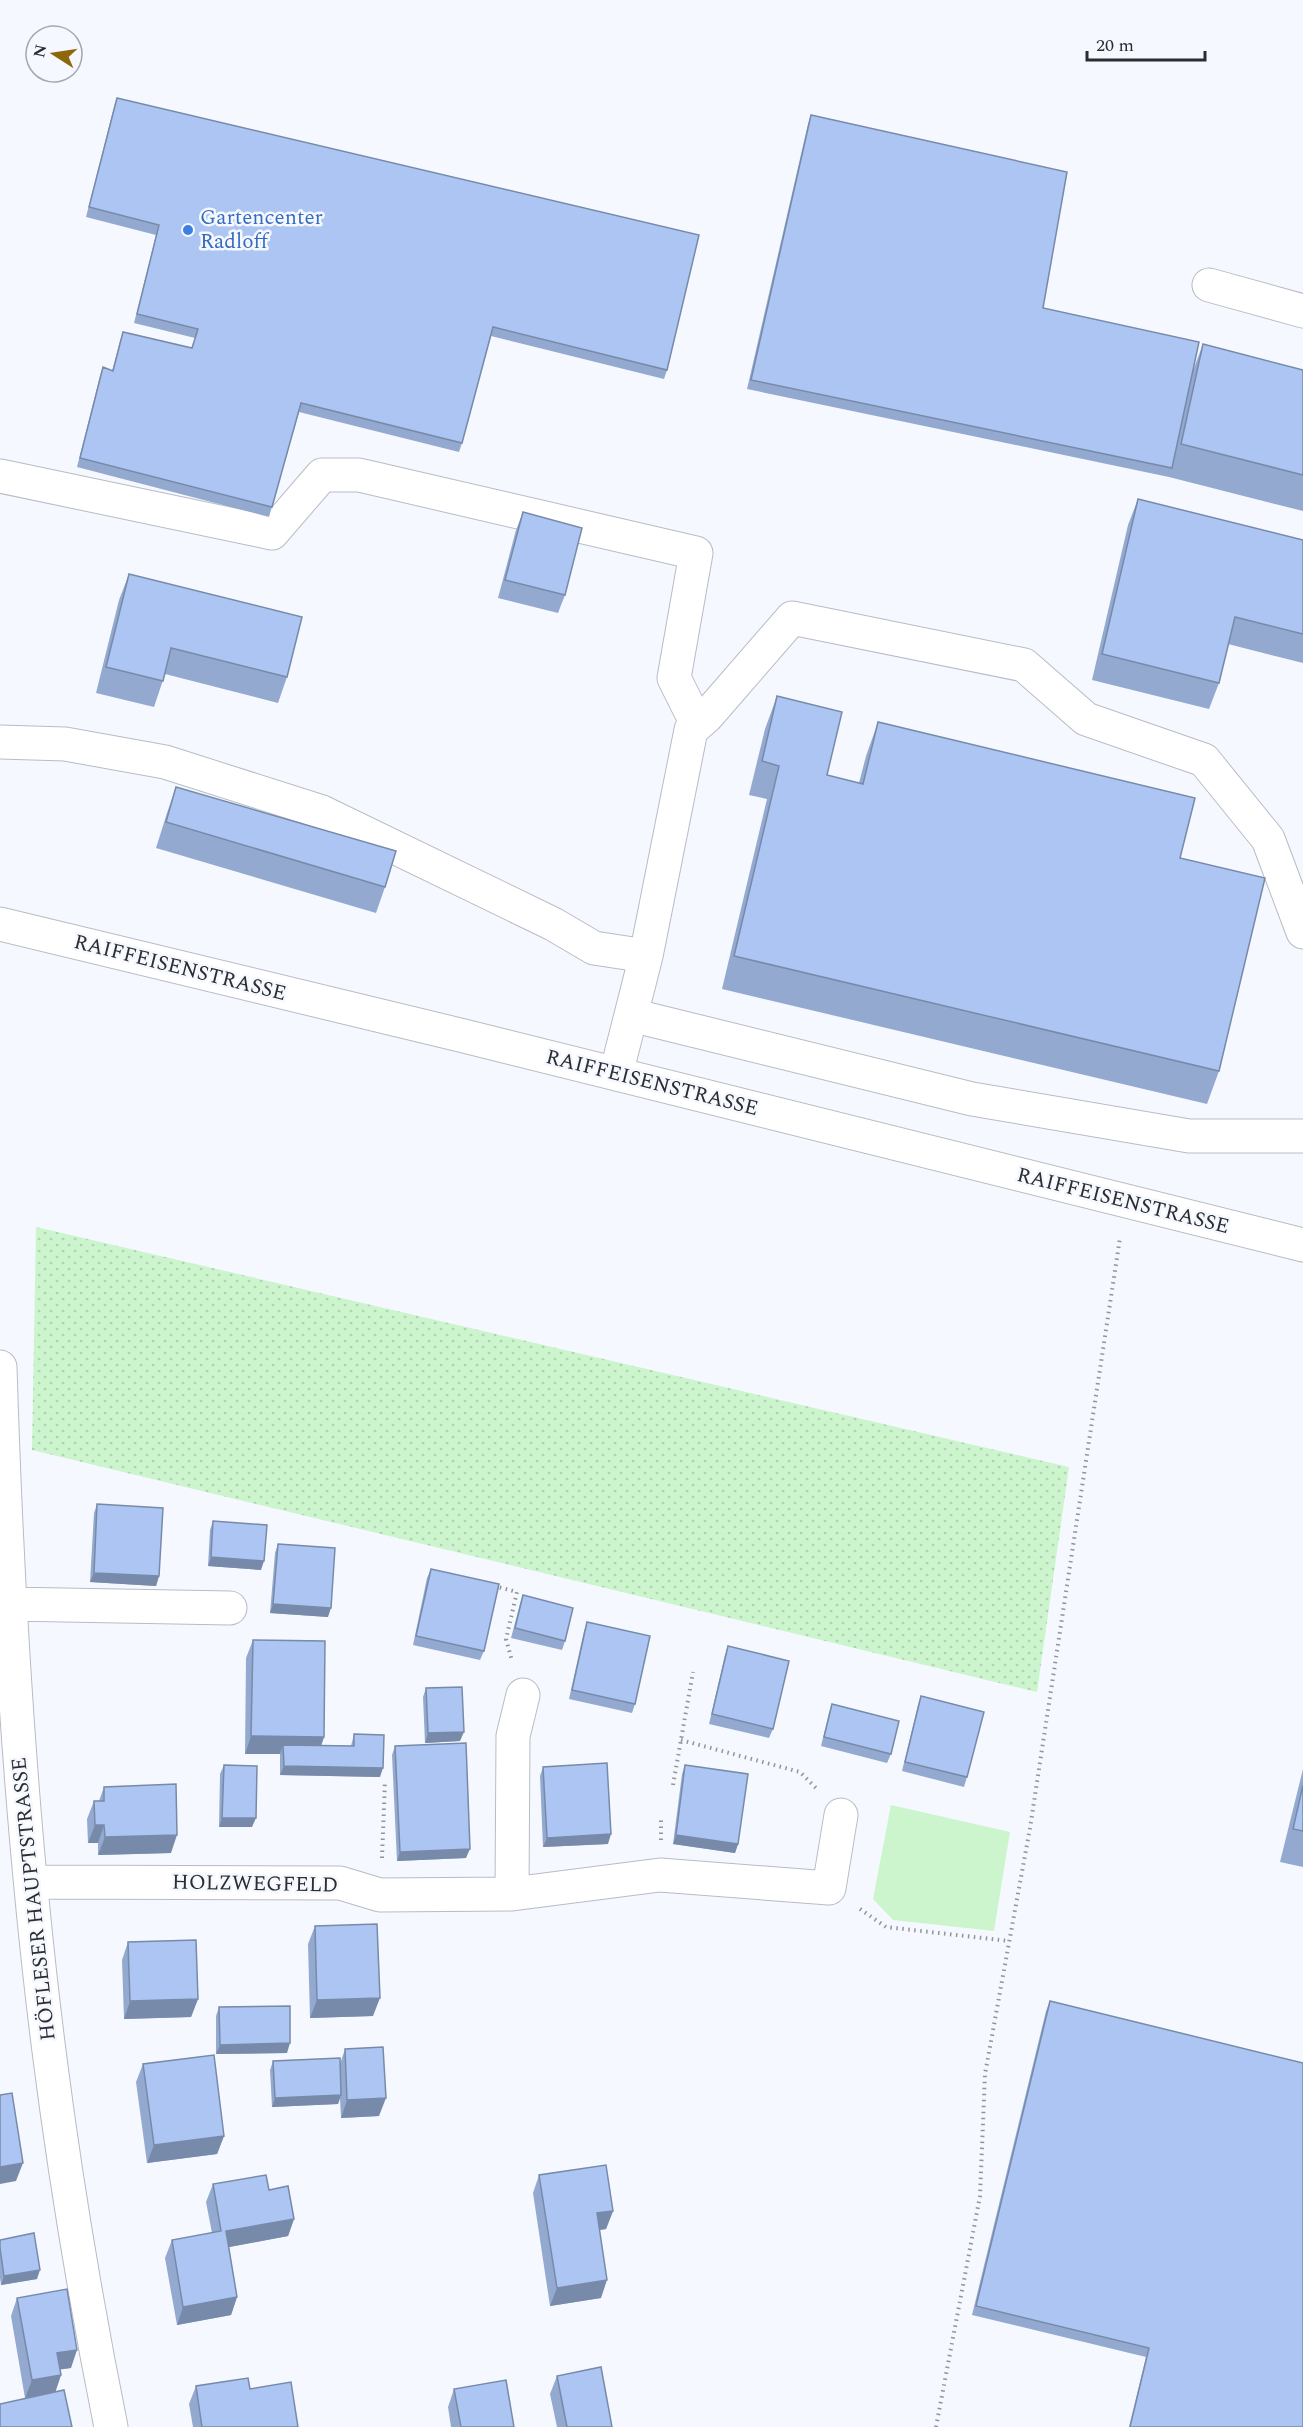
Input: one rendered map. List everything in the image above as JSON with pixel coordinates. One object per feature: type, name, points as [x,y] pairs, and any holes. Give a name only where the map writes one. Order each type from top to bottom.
[{"type":"street","points":[[1209,285],[1303,311]]},
{"type":"street","points":[[0,476],[272,533],[321,475],[359,475],[696,553],[674,678],[698,724]]},
{"type":"street","points":[[616,1074],[646,956],[691,730],[707,716],[792,618],[1024,665],[1086,719],[1204,760],[1268,838],[1303,932]]},
{"type":"street","points":[[0,742],[65,744],[165,762],[322,813],[553,924],[594,948],[646,956]]},
{"type":"street","name":"RAIFFEISENSTRASSE","points":[[0,924],[1303,1245]]},
{"type":"street","points":[[632,1015],[972,1099],[1189,1136],[1303,1136]]},
{"type":"street","name":"HÖFLESER HAUPTSTRASSE","points":[[0,1367],[9,1604],[32,1882],[49,2052],[95,2346],[111,2427]]},
{"type":"street","points":[[9,1604],[230,1608]]},
{"type":"street","points":[[513,1894],[513,1736],[523,1695]]},
{"type":"street","points":[[829,1888],[841,1815]]},
{"type":"street","name":"HOLZWEGFELD","points":[[32,1882],[340,1883],[380,1895],[513,1894],[660,1875],[829,1888]]},
{"type":"path","points":[[936,2427],[980,2196],[985,2074],[1030,1828],[1125,1202]]},
{"type":"path","points":[[486,1584],[517,1592],[506,1639],[523,1695]]},
{"type":"path","points":[[673,1785],[693,1672]]},
{"type":"path","points":[[681,1740],[800,1772],[841,1815]]},
{"type":"path","points":[[380,1895],[385,1780]]},
{"type":"path","points":[[829,1888],[886,1927],[1009,1941]]},
{"type":"green space","points":[[36,1227],[1069,1467],[1037,1692],[32,1450]]},
{"type":"green space","points":[[891,1805],[1010,1832],[994,1931],[893,1920],[873,1899]]},
{"type":"building","points":[[117,98],[699,235],[667,370],[493,327],[462,443],[301,403],[272,507],[80,458],[103,367],[113,371],[123,332],[192,348],[198,329],[137,314],[159,225],[89,207]]},
{"type":"building","points":[[811,115],[1067,172],[1043,308],[1199,342],[1172,468],[751,380]]},
{"type":"building","points":[[1203,344],[1303,370],[1303,475],[1181,444]]},
{"type":"building","points":[[1138,499],[1303,540],[1303,634],[1235,617],[1219,683],[1102,654]]},
{"type":"building","points":[[523,512],[582,528],[565,595],[505,580]]},
{"type":"building","points":[[129,574],[302,617],[287,677],[171,648],[163,681],[106,667]]},
{"type":"building","points":[[777,696],[842,712],[827,775],[863,784],[878,722],[1195,798],[1180,858],[1265,878],[1219,1071],[734,956],[779,766],[762,761]]},
{"type":"building","points":[[176,787],[396,851],[385,887],[166,822]]},
{"type":"building","points":[[97,1504],[163,1508],[159,1576],[94,1573]]},
{"type":"building","points":[[213,1521],[267,1525],[264,1561],[211,1557]]},
{"type":"building","points":[[278,1544],[335,1548],[331,1608],[273,1604]]},
{"type":"building","points":[[431,1569],[499,1584],[484,1651],[416,1636]]},
{"type":"building","points":[[523,1595],[573,1608],[565,1641],[515,1628]]},
{"type":"building","points":[[587,1622],[650,1636],[635,1704],[572,1690]]},
{"type":"building","points":[[253,1640],[325,1641],[324,1737],[251,1736]]},
{"type":"building","points":[[728,1646],[789,1661],[773,1729],[712,1714]]},
{"type":"building","points":[[462,1687],[464,1732],[428,1733],[426,1688]]},
{"type":"building","points":[[921,1696],[984,1712],[967,1777],[905,1762]]},
{"type":"building","points":[[832,1704],[899,1721],[891,1754],[824,1737]]},
{"type":"building","points":[[354,1734],[384,1735],[383,1768],[284,1766],[283,1745],[354,1746]]},
{"type":"building","points":[[466,1743],[470,1849],[400,1852],[395,1746]]},
{"type":"building","points":[[607,1763],[611,1834],[547,1838],[543,1767]]},
{"type":"building","points":[[224,1765],[257,1766],[256,1818],[222,1818]]},
{"type":"building","points":[[685,1765],[748,1774],[738,1844],[676,1835]]},
{"type":"building","points":[[176,1784],[177,1835],[105,1837],[104,1825],[95,1825],[94,1801],[104,1801],[104,1787]]},
{"type":"building","points":[[1303,1785],[1303,1831],[1293,1829]]},
{"type":"building","points":[[377,1924],[380,1998],[317,2000],[315,1926]]},
{"type":"building","points":[[196,1940],[198,1999],[130,2001],[128,1942]]},
{"type":"building","points":[[1050,2001],[1303,2063],[1303,2427],[1130,2427],[1149,2348],[976,2306]]},
{"type":"building","points":[[290,2006],[290,2043],[220,2045],[219,2007]]},
{"type":"building","points":[[383,2047],[386,2098],[347,2100],[345,2049]]},
{"type":"building","points":[[214,2055],[224,2136],[154,2145],[143,2064]]},
{"type":"building","points":[[340,2058],[341,2095],[275,2098],[273,2061]]},
{"type":"building","points":[[12,2093],[23,2163],[0,2167],[0,2095]]},
{"type":"building","points":[[606,2165],[613,2211],[597,2213],[607,2280],[557,2288],[539,2175]]},
{"type":"building","points":[[266,2175],[269,2190],[288,2186],[294,2219],[226,2231],[237,2297],[183,2307],[172,2240],[221,2231],[213,2184]]},
{"type":"building","points":[[34,2233],[40,2270],[4,2276],[0,2240]]},
{"type":"building","points":[[67,2289],[77,2350],[57,2353],[61,2375],[32,2380],[17,2298]]},
{"type":"building","points":[[601,2367],[612,2427],[567,2427],[557,2376]]},
{"type":"building","points":[[248,2378],[250,2389],[291,2382],[298,2427],[202,2427],[196,2386]]},
{"type":"building","points":[[506,2380],[514,2427],[461,2427],[454,2389]]},
{"type":"building","points":[[64,2390],[72,2427],[0,2427],[0,2404]]},
{"type":"place","name":"Gartencenter Radloff","points":[[188,230]]}]
